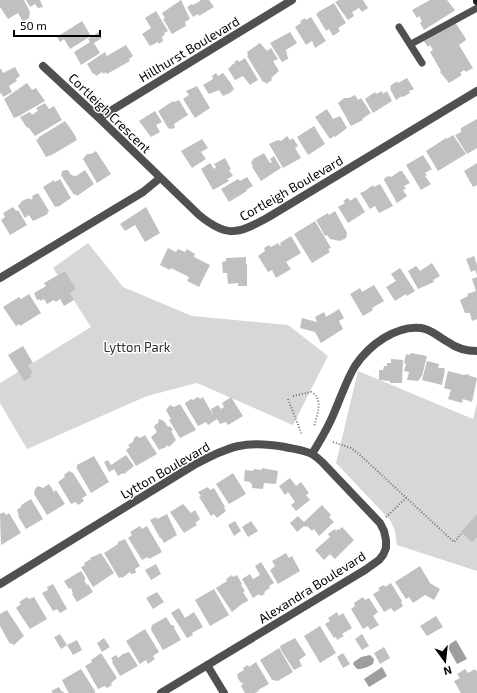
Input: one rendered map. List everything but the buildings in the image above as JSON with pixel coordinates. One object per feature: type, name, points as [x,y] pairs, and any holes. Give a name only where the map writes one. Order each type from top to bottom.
[{"type":"street","name":"Hillhurst Boulevard","points":[[99,118],[292,0]]},
{"type":"street","name":"Cortleigh Crescent","points":[[42,66],[99,118],[160,178]]},
{"type":"street","name":"Cortleigh Boulevard","points":[[160,178],[199,215],[216,228],[234,232],[243,230],[267,218],[477,91]]},
{"type":"street","points":[[0,278],[143,192],[160,178]]},
{"type":"street","points":[[312,454],[324,434],[355,365],[364,355],[386,337],[408,328],[423,328],[450,344],[468,351],[477,351]]},
{"type":"street","name":"Lytton Boulevard","points":[[1,581],[216,453],[234,447],[251,444],[267,444],[312,454]]},
{"type":"street","name":"Alexandra Boulevard","points":[[161,693],[365,570],[383,555],[386,548],[386,540],[380,523],[322,462],[312,454]]},
{"type":"street","points":[[207,665],[224,693]]},
{"type":"lane","points":[[410,44],[477,8]]},
{"type":"lane","points":[[399,27],[422,63]]},
{"type":"path","points":[[292,396],[313,392],[316,396],[319,402],[314,427]]},
{"type":"path","points":[[288,399],[302,435]]},
{"type":"path","points":[[333,442],[351,448],[360,455],[454,542],[462,533]]},
{"type":"path","points":[[386,517],[407,497]]},
{"type":"green space","name":"Lytton Park","points":[[88,243],[123,287],[192,316],[288,325],[328,356],[293,425],[197,383],[147,396],[27,449],[0,403],[0,383],[91,327],[53,268]]},
{"type":"green space","points":[[358,371],[473,419],[477,403],[477,571],[397,545],[395,531],[390,520],[336,463]]},
{"type":"shaded area","points":[[456,640],[467,659],[457,664],[447,646]]},
{"type":"shaded area","points":[[370,655],[374,659],[372,665],[357,669],[353,664],[361,657]]},
{"type":"shaded area","points":[[382,667],[387,676],[369,687],[364,679]]}]
